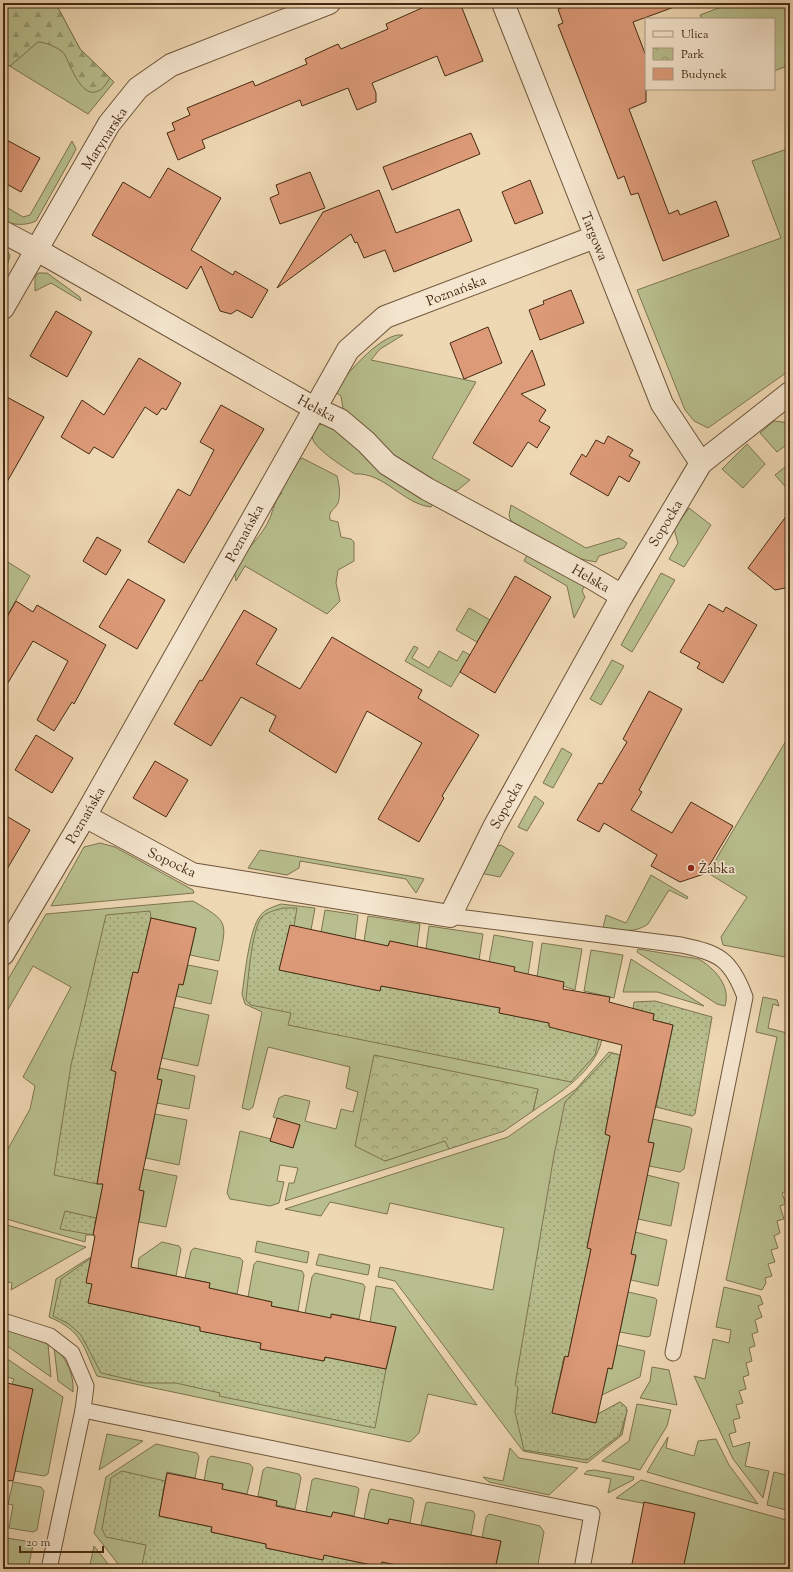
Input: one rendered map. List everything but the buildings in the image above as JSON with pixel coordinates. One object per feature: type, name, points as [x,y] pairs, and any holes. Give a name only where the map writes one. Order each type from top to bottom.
[{"type":"street","name":"Marynarska","points":[[3,308],[109,124],[138,88],[172,65],[329,3]]},
{"type":"street","name":"Targowa","points":[[503,3],[662,404],[701,463]]},
{"type":"street","name":"Helska","points":[[3,232],[314,408],[340,420],[366,442],[387,464],[426,489],[592,578],[622,596]]},
{"type":"street","name":"Poznańska","points":[[3,954],[11,920],[85,816],[348,350],[385,317],[595,237]]},
{"type":"street","name":"Sopocka","points":[[85,816],[192,874],[450,916],[494,827],[622,596],[701,463],[790,393]]},
{"type":"lane","points":[[450,916],[680,945],[706,950],[725,961],[739,979],[745,997],[674,1353]]},
{"type":"lane","points":[[3,1321],[50,1336],[72,1353],[86,1386],[83,1410],[49,1569]]},
{"type":"lane","points":[[83,1410],[592,1514],[582,1569]]},
{"type":"green space","points":[[3,3],[56,4],[80,49],[114,82],[88,114],[3,62]]},
{"type":"green space","points":[[3,3],[56,4],[80,49],[110,78],[104,86],[100,90],[94,92],[88,91],[82,87],[63,52],[45,43],[38,42],[10,66],[3,62]]},
{"type":"green space","points":[[732,3],[790,3],[790,65],[775,71],[775,18],[702,18],[700,15]]},
{"type":"green space","points":[[72,141],[76,149],[36,221],[28,224],[20,224],[3,221],[3,205],[23,217],[30,215]]},
{"type":"green space","points":[[790,148],[790,370],[708,428],[694,421],[685,410],[637,290],[781,238],[752,161]]},
{"type":"green space","points":[[3,242],[10,256],[3,279]]},
{"type":"green space","points":[[38,273],[47,273],[80,297],[81,301],[51,283],[35,291],[35,277]]},
{"type":"green space","points":[[403,335],[380,349],[371,360],[476,382],[432,458],[470,480],[458,490],[449,492],[406,469],[343,409],[341,396],[335,392],[346,376],[372,349],[390,337]]},
{"type":"green space","points":[[774,421],[790,423],[790,442],[777,452],[760,433]]},
{"type":"green space","points":[[328,423],[433,504],[431,507],[421,505],[411,500],[375,478],[355,474],[326,454],[316,444],[312,436],[317,425]]},
{"type":"green space","points":[[747,444],[765,464],[743,488],[722,469]]},
{"type":"green space","points":[[302,458],[337,476],[339,500],[330,514],[330,520],[338,522],[341,537],[351,539],[354,542],[354,561],[338,570],[336,583],[340,601],[327,614],[245,566],[236,581],[235,577],[235,570],[237,566],[267,525],[276,502],[282,493],[278,491],[296,462]]},
{"type":"green space","points":[[790,463],[790,492],[775,475]]},
{"type":"green space","points":[[511,505],[586,548],[619,538],[627,543],[624,548],[599,556],[596,562],[575,558],[511,521],[509,515]]},
{"type":"green space","points":[[689,508],[711,525],[684,567],[669,559],[678,543],[674,529]]},
{"type":"green space","points":[[527,555],[583,583],[584,587],[582,591],[585,597],[574,618],[567,586],[524,561]]},
{"type":"green space","points":[[3,559],[30,576],[3,623]]},
{"type":"green space","points":[[661,573],[675,580],[632,652],[621,645]]},
{"type":"green space","points":[[469,608],[490,620],[477,642],[456,630]]},
{"type":"green space","points":[[414,646],[418,648],[412,658],[429,668],[439,651],[457,661],[463,651],[470,655],[451,687],[405,661]]},
{"type":"green space","points":[[612,660],[624,666],[601,705],[590,699]]},
{"type":"green space","points":[[790,734],[790,958],[723,945],[721,937],[747,897],[708,873]]},
{"type":"green space","points":[[562,748],[572,754],[553,788],[543,783]]},
{"type":"green space","points":[[535,796],[544,803],[527,831],[518,827]]},
{"type":"green space","points":[[100,843],[115,847],[193,890],[194,893],[51,906],[84,847]]},
{"type":"green space","points":[[501,845],[514,853],[500,877],[480,873],[494,847]]},
{"type":"green space","points":[[260,850],[424,879],[416,893],[406,879],[300,861],[299,868],[287,875],[248,868]]},
{"type":"green space","points":[[651,875],[688,897],[687,899],[669,890],[648,924],[643,927],[632,930],[603,928],[606,915],[626,923]]},
{"type":"green space","points":[[193,901],[213,914],[222,924],[224,930],[219,961],[190,955],[196,928],[151,918],[138,973],[133,972],[111,1070],[116,1072],[97,1183],[103,1184],[93,1235],[86,1235],[85,1242],[3,1218],[3,1204],[5,1199],[3,1197],[3,1158],[30,1109],[35,1086],[23,1077],[71,987],[33,966],[3,1018],[3,988],[46,914]]},
{"type":"green space","points":[[281,904],[315,908],[311,930],[290,926],[280,970],[380,990],[381,986],[549,1023],[549,1026],[602,1039],[598,1051],[592,1061],[575,1081],[533,1111],[538,1089],[385,1161],[446,1140],[449,1149],[285,1201],[289,1183],[294,1183],[298,1168],[280,1165],[277,1181],[284,1182],[279,1203],[270,1206],[230,1199],[227,1193],[240,1131],[271,1139],[270,1141],[293,1148],[300,1125],[273,1117],[279,1098],[285,1095],[310,1101],[305,1121],[336,1129],[341,1109],[353,1112],[358,1092],[346,1088],[350,1067],[268,1047],[253,1107],[249,1110],[242,1108],[262,1012],[245,1004],[242,994],[250,942],[256,923],[260,916],[272,907]]},
{"type":"green space","points":[[283,908],[297,908],[294,926],[290,926],[280,970],[380,990],[381,986],[500,1008],[500,1013],[549,1023],[549,1026],[599,1038],[595,1055],[571,1082],[288,1025],[291,1013],[251,1005],[246,1000],[250,958],[258,925],[261,918],[266,914]]},
{"type":"green space","points":[[325,910],[358,915],[355,939],[321,932]]},
{"type":"green space","points":[[150,911],[151,918],[138,973],[133,972],[111,1070],[116,1072],[97,1184],[54,1175],[71,1065],[106,915]]},
{"type":"green space","points":[[368,916],[420,924],[417,947],[390,941],[388,946],[364,941]]},
{"type":"green space","points":[[429,926],[483,934],[479,960],[426,949]]},
{"type":"green space","points":[[494,935],[533,942],[528,975],[514,972],[489,962]]},
{"type":"green space","points":[[542,943],[582,949],[575,990],[537,977]]},
{"type":"green space","points":[[638,949],[699,959],[716,973],[724,985],[726,992],[725,1006],[717,1004],[637,952]]},
{"type":"green space","points":[[591,950],[623,955],[614,998],[584,991]]},
{"type":"green space","points":[[631,959],[704,1006],[657,992],[623,992]]},
{"type":"green space","points":[[188,965],[218,971],[211,1004],[176,996],[179,984],[183,985]]},
{"type":"green space","points":[[763,997],[777,1000],[779,1006],[773,1004],[768,1028],[787,1033],[790,1021],[790,1178],[786,1179],[789,1190],[782,1193],[786,1204],[780,1206],[784,1219],[777,1221],[780,1233],[774,1236],[778,1248],[771,1250],[775,1262],[768,1264],[772,1276],[765,1278],[766,1283],[762,1290],[726,1280],[777,1037],[756,1032]]},
{"type":"green space","points":[[655,1001],[712,1017],[695,1114],[692,1116],[656,1107],[673,1025],[653,1020],[654,1014],[633,1009],[634,1002]]},
{"type":"green space","points":[[173,1007],[209,1015],[198,1066],[162,1058]]},
{"type":"green space","points":[[609,1052],[620,1055],[605,1134],[610,1136],[587,1247],[591,1249],[568,1357],[564,1357],[552,1413],[595,1423],[598,1414],[620,1402],[626,1407],[627,1411],[622,1435],[587,1463],[523,1451],[395,1281],[378,1277],[380,1267],[493,1290],[504,1228],[390,1203],[387,1214],[330,1202],[321,1216],[285,1209],[508,1137],[576,1089]]},
{"type":"green space","points":[[612,1053],[620,1055],[605,1134],[610,1136],[587,1247],[591,1249],[568,1357],[564,1357],[552,1413],[595,1423],[598,1414],[620,1402],[626,1407],[627,1411],[620,1435],[587,1460],[524,1450],[515,1412],[518,1387],[515,1385],[554,1155],[565,1102]]},
{"type":"green space","points":[[374,1055],[538,1089],[533,1111],[504,1131],[449,1149],[445,1141],[385,1161],[355,1146]]},
{"type":"green space","points":[[160,1068],[195,1076],[189,1109],[157,1103],[162,1080],[157,1079]]},
{"type":"green space","points":[[155,1114],[187,1120],[179,1165],[146,1158]]},
{"type":"green space","points":[[653,1119],[692,1129],[684,1169],[680,1172],[649,1166],[654,1143],[648,1142]]},
{"type":"green space","points":[[143,1169],[177,1176],[166,1227],[139,1222],[144,1192],[139,1190]]},
{"type":"green space","points":[[647,1175],[679,1183],[671,1226],[638,1219]]},
{"type":"green space","points":[[65,1211],[96,1218],[93,1235],[60,1229]]},
{"type":"green space","points":[[3,1224],[86,1247],[11,1290],[12,1283],[3,1281]]},
{"type":"green space","points":[[635,1232],[667,1240],[658,1286],[631,1280],[636,1256],[631,1254]]},
{"type":"green space","points":[[257,1241],[309,1252],[307,1263],[255,1252]]},
{"type":"green space","points":[[162,1242],[179,1246],[181,1249],[176,1276],[138,1268],[139,1258]]},
{"type":"green space","points":[[194,1248],[240,1258],[243,1261],[237,1294],[209,1288],[210,1283],[185,1278],[191,1251]]},
{"type":"green space","points":[[319,1254],[370,1265],[368,1275],[316,1265]]},
{"type":"green space","points":[[91,1258],[89,1303],[200,1327],[200,1331],[261,1343],[260,1349],[324,1361],[325,1357],[386,1369],[396,1327],[370,1322],[376,1286],[393,1289],[477,1405],[428,1394],[419,1433],[410,1442],[97,1376],[85,1348],[75,1334],[60,1322],[49,1317],[56,1279]]},
{"type":"green space","points":[[91,1258],[92,1284],[89,1303],[200,1327],[200,1331],[261,1343],[260,1349],[324,1361],[325,1357],[386,1369],[375,1428],[219,1396],[220,1393],[176,1383],[144,1383],[101,1373],[81,1335],[69,1324],[53,1316],[61,1279]]},
{"type":"green space","points":[[257,1261],[302,1271],[304,1275],[298,1311],[271,1306],[272,1302],[248,1297],[254,1264]]},
{"type":"green space","points":[[315,1273],[363,1284],[365,1287],[359,1319],[332,1314],[331,1318],[305,1313],[312,1277]]},
{"type":"green space","points":[[724,1287],[760,1296],[763,1304],[758,1306],[762,1317],[755,1320],[758,1332],[752,1334],[755,1346],[749,1348],[752,1361],[746,1363],[749,1375],[743,1377],[746,1389],[739,1391],[743,1403],[736,1405],[740,1418],[733,1420],[736,1432],[729,1434],[733,1447],[750,1442],[745,1466],[769,1471],[763,1498],[733,1459],[694,1376],[705,1379],[713,1339],[729,1343],[731,1330],[716,1327]]},
{"type":"green space","points":[[628,1292],[655,1298],[657,1300],[650,1336],[647,1337],[620,1332]]},
{"type":"green space","points":[[3,1328],[48,1344],[51,1377],[3,1343]]},
{"type":"green space","points":[[617,1345],[645,1351],[640,1377],[602,1395],[608,1368],[612,1369]]},
{"type":"green space","points":[[54,1347],[69,1367],[73,1392],[58,1381]]},
{"type":"green space","points":[[3,1356],[63,1397],[48,1474],[44,1476],[15,1471],[32,1389],[12,1384],[14,1379],[3,1376]]},
{"type":"green space","points":[[652,1367],[669,1370],[677,1405],[640,1398],[650,1381]]},
{"type":"green space","points":[[637,1404],[671,1410],[667,1426],[640,1470],[602,1461],[629,1441]]},
{"type":"green space","points":[[107,1434],[143,1441],[99,1470]]},
{"type":"green space","points":[[668,1437],[666,1448],[694,1456],[698,1441],[716,1439],[729,1465],[758,1504],[647,1472]]},
{"type":"green space","points":[[156,1444],[197,1453],[199,1457],[195,1478],[167,1472],[159,1516],[212,1527],[211,1532],[266,1544],[266,1548],[323,1560],[324,1555],[380,1567],[417,1569],[122,1569],[94,1533],[106,1477]]},
{"type":"green space","points":[[510,1448],[519,1458],[578,1468],[549,1495],[489,1482],[483,1477],[503,1481]]},
{"type":"green space","points":[[211,1456],[250,1464],[253,1468],[247,1494],[222,1489],[223,1484],[204,1481],[208,1459]]},
{"type":"green space","points":[[267,1467],[299,1474],[301,1478],[295,1509],[276,1505],[277,1501],[258,1496],[263,1470]]},
{"type":"green space","points":[[594,1470],[634,1477],[633,1480],[608,1493],[611,1479],[584,1474],[587,1471]]},
{"type":"green space","points":[[122,1471],[165,1481],[159,1516],[212,1527],[211,1532],[266,1544],[266,1548],[323,1560],[324,1555],[380,1567],[382,1562],[417,1569],[161,1569],[142,1565],[146,1545],[106,1537],[102,1529],[111,1478]]},
{"type":"green space","points":[[774,1472],[790,1476],[790,1511],[767,1505]]},
{"type":"green space","points":[[315,1478],[357,1487],[359,1489],[354,1516],[333,1512],[331,1517],[306,1512],[312,1480]]},
{"type":"green space","points":[[641,1480],[790,1521],[790,1569],[683,1569],[694,1513],[616,1498]]},
{"type":"green space","points":[[13,1482],[41,1487],[44,1491],[37,1530],[33,1532],[9,1528],[13,1505],[8,1504]]},
{"type":"green space","points":[[371,1489],[412,1498],[414,1501],[410,1523],[390,1519],[388,1524],[364,1519]]},
{"type":"green space","points":[[429,1502],[473,1511],[475,1515],[471,1535],[421,1525],[426,1503]]},
{"type":"green space","points":[[489,1514],[540,1526],[544,1532],[537,1569],[495,1569],[501,1541],[482,1538],[486,1517]]},
{"type":"green space","points":[[7,1538],[31,1542],[33,1545],[28,1569],[3,1569],[3,1555]]},
{"type":"green space","points":[[94,1546],[112,1569],[89,1569]]},
{"type":"place","name":"Żabka","points":[[691,868]]}]
